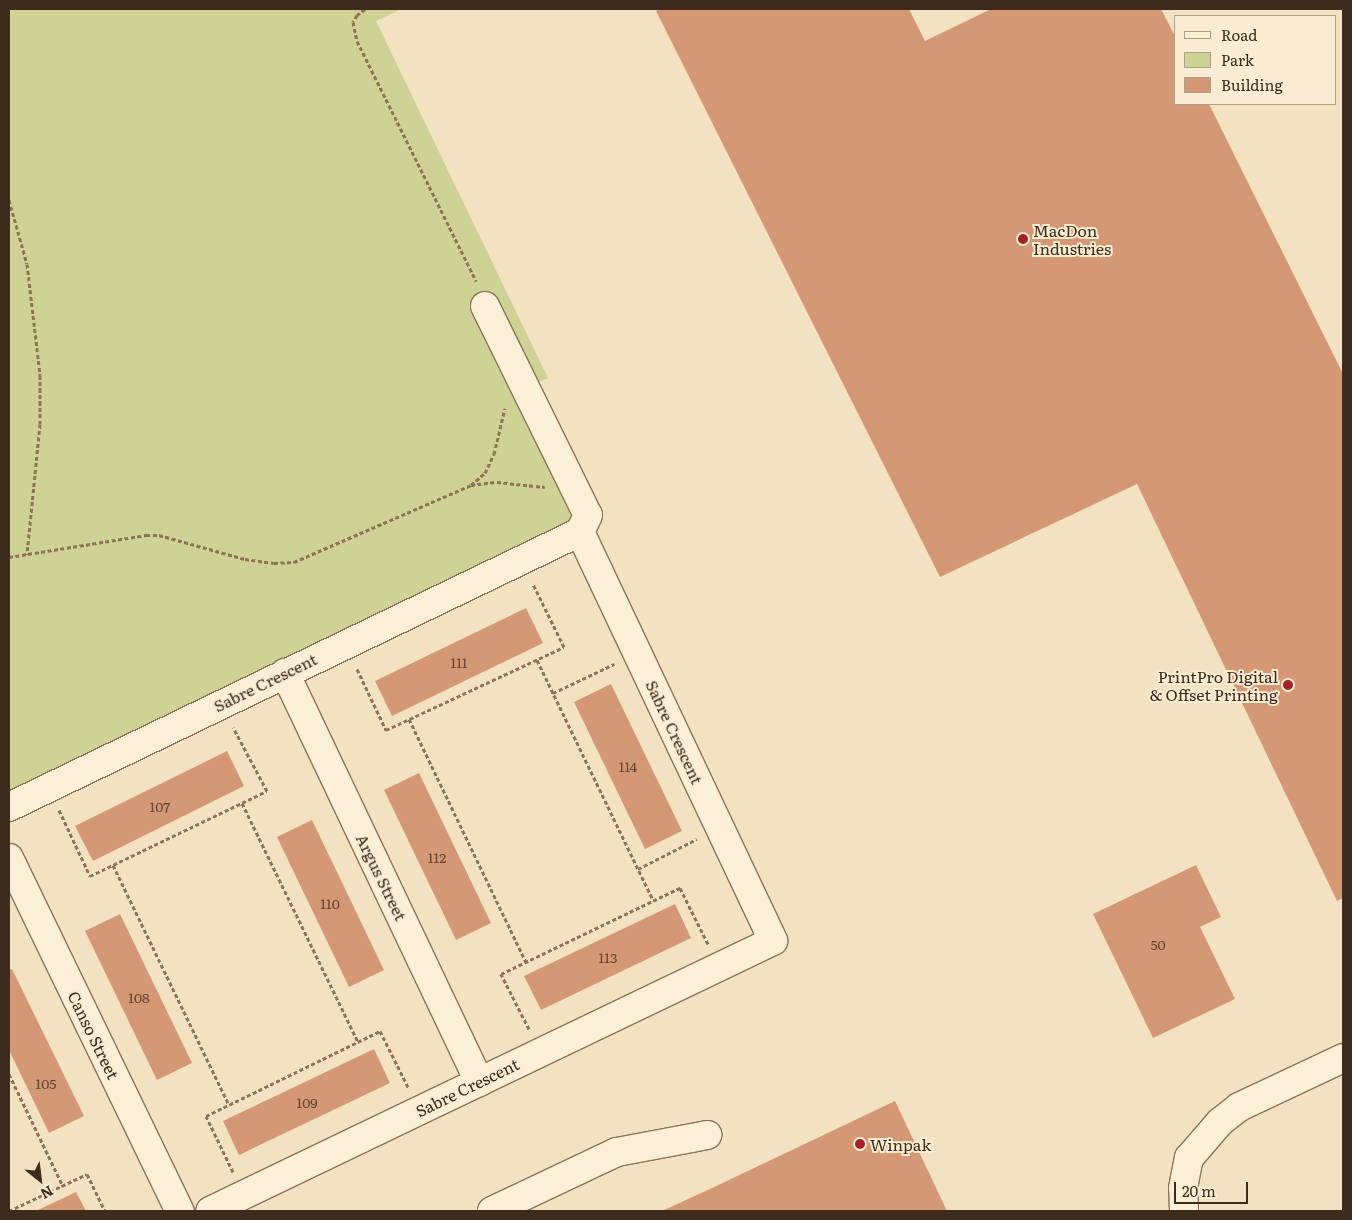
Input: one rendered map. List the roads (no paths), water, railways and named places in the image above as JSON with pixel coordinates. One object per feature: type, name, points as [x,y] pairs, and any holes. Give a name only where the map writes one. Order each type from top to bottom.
[{"type":"street","points":[[485,306],[588,515],[580,532]]},
{"type":"street","name":"Sabre Crescent","points":[[9,806],[520,559],[580,532],[773,941],[210,1211]]},
{"type":"street","name":"Argus Street","points":[[285,673],[479,1082]]},
{"type":"street","name":"Canso Street","points":[[9,858],[180,1211]]},
{"type":"street","points":[[1184,1211],[1183,1188],[1189,1158],[1220,1122],[1239,1107],[1343,1058]]},
{"type":"street","points":[[492,1211],[616,1152],[707,1136]]},
{"type":"place","name":"MacDon Industries","points":[[1023,239]]},
{"type":"place","name":"PrintPro Digital & Offset Printing","points":[[1288,685]]},
{"type":"place","name":"Winpak","points":[[860,1144]]}]
